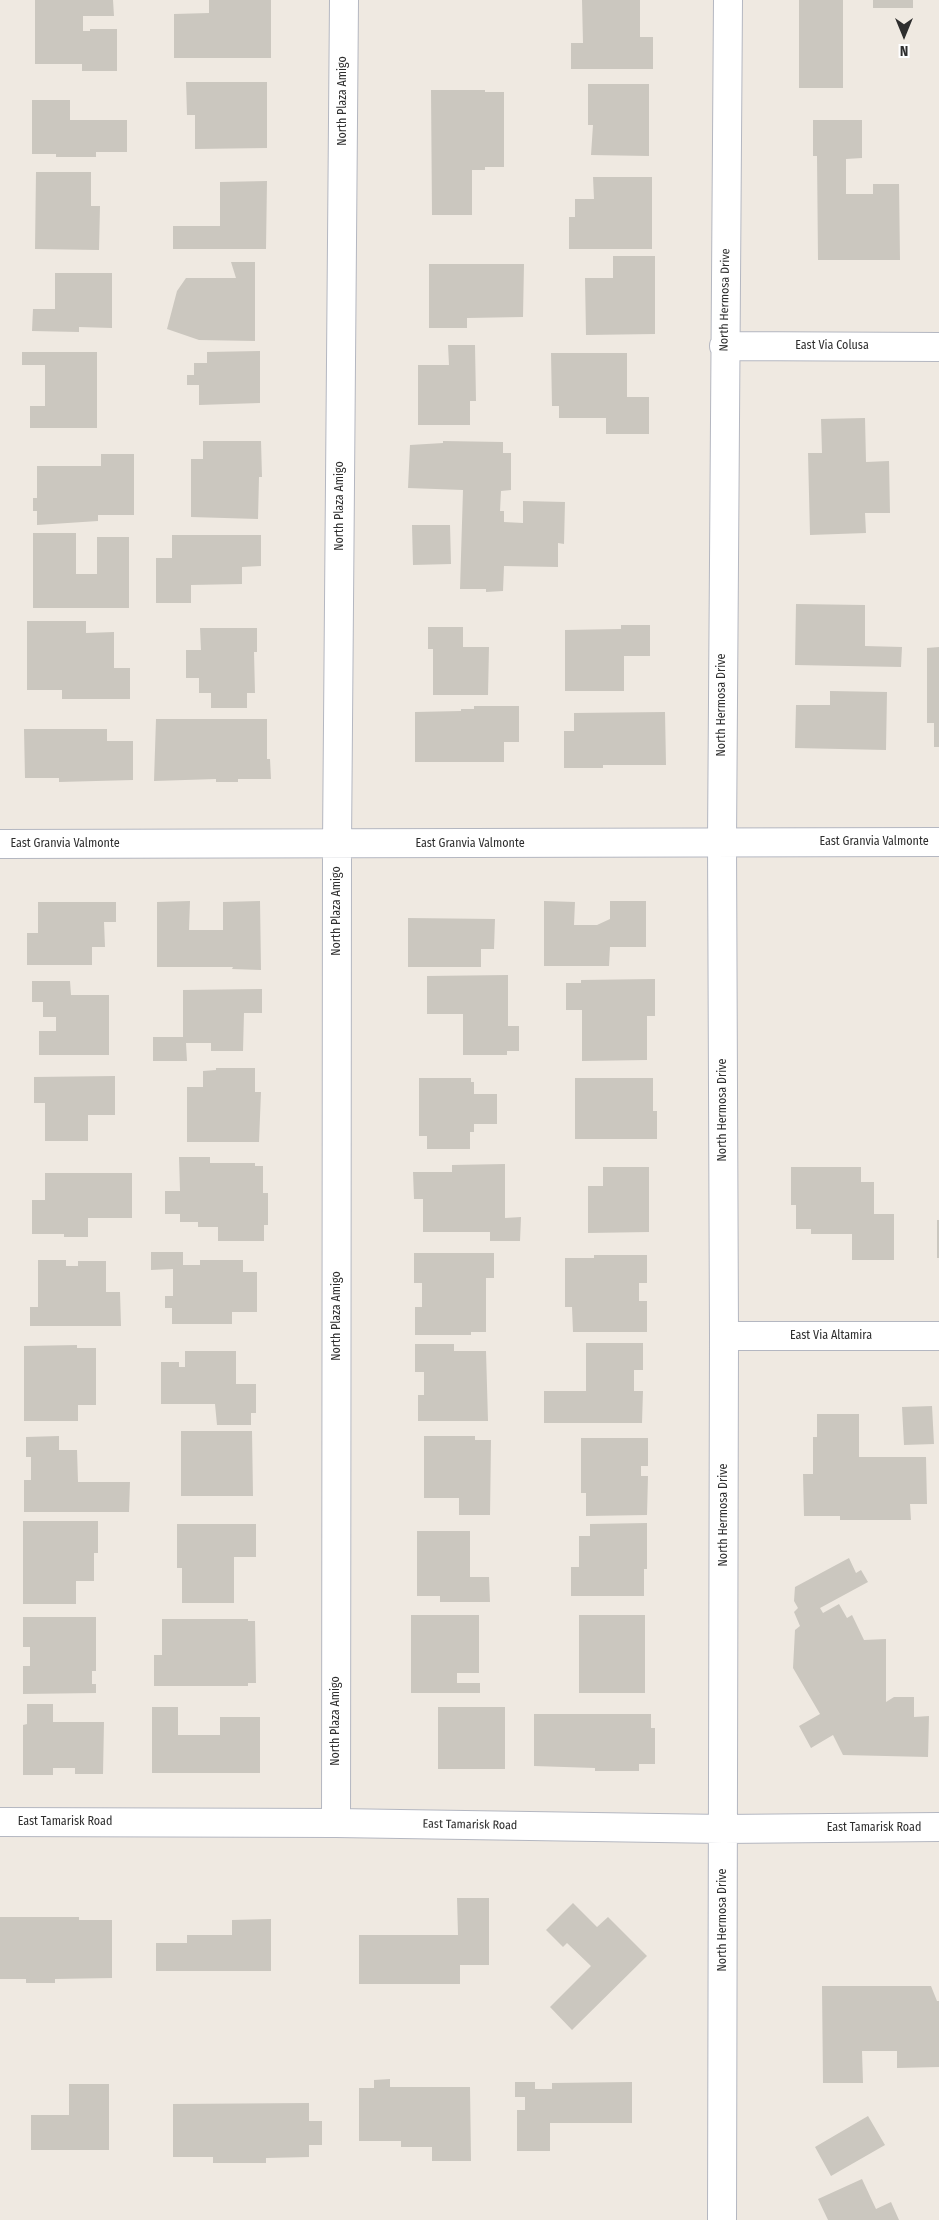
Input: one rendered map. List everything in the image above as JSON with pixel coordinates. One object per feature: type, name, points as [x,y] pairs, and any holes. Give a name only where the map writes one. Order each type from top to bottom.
[{"type":"street","name":"North Plaza Amigo","points":[[336,1823],[337,844],[344,0]]},
{"type":"street","name":"North Hermosa Drive","points":[[722,2220],[724,1336],[722,842],[724,346],[728,0]]},
{"type":"street","name":"East Via Colusa","points":[[724,346],[939,347]]},
{"type":"street","name":"East Granvia Valmonte","points":[[0,844],[939,842]]},
{"type":"street","name":"East Via Altamira","points":[[724,1336],[939,1336]]},
{"type":"street","name":"East Tamarisk Road","points":[[0,1822],[336,1823],[723,1829],[939,1828]]},
{"type":"building","points":[[35,0],[113,0],[114,16],[83,16],[83,31],[90,31],[90,29],[117,29],[117,71],[82,71],[82,64],[35,64]]},
{"type":"building","points":[[209,0],[271,0],[271,58],[174,58],[174,14],[209,13]]},
{"type":"building","points":[[582,0],[640,0],[640,37],[653,37],[653,69],[571,69],[571,43],[583,43]]},
{"type":"building","points":[[799,0],[843,0],[843,88],[799,88]]},
{"type":"building","points":[[873,0],[913,0],[913,8],[873,8]]},
{"type":"building","points":[[186,82],[267,82],[267,148],[195,149],[195,115],[187,115]]},
{"type":"building","points":[[588,84],[649,84],[649,156],[591,155],[593,125],[588,125]]},
{"type":"building","points":[[431,90],[504,92],[504,167],[485,167],[485,170],[472,170],[472,215],[432,215]]},
{"type":"building","points":[[32,100],[70,100],[70,120],[127,120],[127,152],[96,152],[96,157],[56,157],[56,154],[32,154]]},
{"type":"building","points":[[813,120],[862,120],[862,158],[846,159],[846,194],[873,194],[873,184],[899,184],[900,260],[818,260],[817,156],[813,156]]},
{"type":"building","points":[[36,172],[91,172],[91,206],[100,206],[99,250],[35,249]]},
{"type":"building","points":[[593,177],[652,177],[652,249],[569,249],[569,217],[575,217],[575,199],[594,199]]},
{"type":"building","points":[[267,181],[266,249],[173,249],[173,226],[220,226],[220,182]]},
{"type":"building","points":[[613,256],[655,256],[655,334],[586,335],[585,278],[613,278]]},
{"type":"building","points":[[231,262],[255,262],[255,341],[199,340],[167,329],[177,291],[186,278],[236,278]]},
{"type":"building","points":[[429,264],[524,264],[523,317],[467,318],[467,328],[429,328]]},
{"type":"building","points":[[55,273],[112,273],[112,328],[79,327],[79,332],[32,331],[33,309],[55,309]]},
{"type":"building","points":[[448,345],[475,345],[476,401],[470,401],[470,425],[418,425],[418,365],[449,365]]},
{"type":"building","points":[[260,351],[260,403],[199,405],[199,385],[187,385],[187,375],[194,375],[194,363],[207,363],[207,352]]},
{"type":"building","points":[[22,352],[97,352],[97,428],[30,428],[30,406],[45,406],[45,365],[22,365]]},
{"type":"building","points":[[551,353],[627,353],[627,397],[649,397],[649,434],[606,434],[606,418],[559,418],[559,406],[552,406]]},
{"type":"building","points":[[865,418],[866,462],[889,461],[890,513],[865,513],[866,533],[810,535],[808,453],[822,453],[821,419]]},
{"type":"building","points":[[203,441],[261,441],[262,477],[259,477],[258,519],[191,517],[191,459],[203,459]]},
{"type":"building","points":[[443,441],[503,442],[503,453],[511,453],[511,490],[501,491],[500,511],[504,511],[504,522],[523,523],[523,501],[565,502],[564,544],[558,543],[558,567],[504,566],[503,591],[486,592],[486,589],[460,589],[463,490],[408,488],[410,445],[443,443]]},
{"type":"building","points":[[101,454],[134,454],[134,515],[98,515],[98,521],[37,525],[37,511],[33,511],[33,498],[37,498],[37,466],[101,466]]},
{"type":"building","points":[[412,525],[450,525],[451,564],[413,565]]},
{"type":"building","points":[[33,533],[76,533],[76,574],[97,574],[97,537],[129,537],[129,608],[33,608]]},
{"type":"building","points":[[172,535],[261,535],[261,566],[242,567],[242,584],[191,585],[191,603],[156,603],[156,558],[172,558]]},
{"type":"building","points":[[796,604],[865,605],[865,646],[902,647],[901,667],[795,665]]},
{"type":"building","points":[[27,621],[86,621],[86,633],[114,632],[114,668],[130,668],[130,699],[62,699],[62,690],[27,690]]},
{"type":"building","points":[[621,625],[650,625],[650,656],[624,656],[624,691],[565,691],[565,630],[621,629]]},
{"type":"building","points":[[428,627],[463,627],[463,647],[489,647],[488,695],[433,695],[433,649],[428,649]]},
{"type":"building","points":[[200,628],[257,628],[257,652],[254,652],[255,693],[247,693],[247,708],[211,708],[211,693],[199,693],[199,678],[186,678],[186,650],[201,650]]},
{"type":"building","points":[[939,647],[939,747],[934,747],[934,723],[927,723],[927,648]]},
{"type":"building","points":[[830,691],[887,692],[886,750],[795,748],[796,705],[830,705]]},
{"type":"building","points":[[474,706],[519,706],[519,742],[504,742],[504,762],[415,762],[415,712],[461,711],[461,709],[474,709]]},
{"type":"building","points":[[665,712],[666,765],[603,765],[603,768],[564,768],[564,731],[574,731],[574,713]]},
{"type":"building","points":[[156,719],[267,719],[267,759],[270,759],[271,779],[238,779],[238,782],[216,782],[216,779],[154,781]]},
{"type":"building","points":[[24,729],[107,729],[107,741],[133,741],[133,780],[59,782],[59,778],[25,778]]},
{"type":"building","points":[[190,901],[189,930],[223,930],[223,902],[260,901],[261,970],[232,969],[233,967],[157,967],[157,902]]},
{"type":"building","points":[[544,901],[575,902],[574,925],[597,925],[610,919],[610,901],[646,901],[646,947],[610,947],[609,966],[544,966]]},
{"type":"building","points":[[38,902],[116,902],[116,922],[104,922],[105,947],[92,947],[92,965],[27,965],[27,933],[38,933]]},
{"type":"building","points":[[408,918],[495,919],[494,949],[481,949],[481,967],[408,967]]},
{"type":"building","points":[[508,975],[508,1026],[519,1026],[519,1051],[507,1051],[507,1055],[463,1055],[463,1014],[427,1014],[427,976]]},
{"type":"building","points":[[655,979],[655,1016],[647,1016],[647,1060],[582,1061],[582,1010],[566,1010],[566,983],[581,983],[581,980]]},
{"type":"building","points":[[32,981],[70,981],[71,995],[109,995],[109,1055],[39,1055],[39,1031],[56,1031],[56,1017],[43,1017],[43,1002],[32,1002]]},
{"type":"building","points":[[262,989],[262,1013],[244,1013],[243,1051],[211,1051],[211,1043],[186,1043],[187,1061],[153,1061],[153,1037],[183,1037],[183,990]]},
{"type":"building","points":[[216,1068],[255,1068],[255,1092],[261,1092],[259,1142],[187,1142],[187,1087],[203,1087],[203,1071],[216,1070]]},
{"type":"building","points":[[115,1076],[115,1115],[88,1115],[88,1141],[45,1141],[45,1103],[34,1103],[34,1077]]},
{"type":"building","points":[[419,1078],[471,1078],[471,1082],[474,1082],[474,1094],[497,1094],[497,1124],[474,1124],[474,1132],[470,1132],[470,1149],[427,1149],[427,1136],[419,1136]]},
{"type":"building","points":[[575,1078],[653,1078],[653,1111],[657,1111],[657,1139],[575,1139]]},
{"type":"building","points":[[179,1157],[210,1157],[210,1163],[255,1163],[255,1166],[263,1166],[263,1193],[268,1193],[268,1225],[264,1225],[264,1241],[218,1241],[218,1227],[198,1227],[198,1222],[180,1222],[180,1214],[165,1214],[165,1191],[180,1191]]},
{"type":"building","points":[[505,1164],[505,1218],[521,1217],[520,1241],[490,1241],[490,1232],[423,1232],[423,1199],[414,1199],[413,1172],[452,1172],[452,1165]]},
{"type":"building","points":[[603,1167],[649,1167],[649,1232],[588,1233],[588,1186],[603,1186]]},
{"type":"building","points":[[791,1167],[861,1167],[861,1182],[874,1182],[874,1214],[894,1214],[894,1260],[852,1260],[852,1234],[811,1234],[811,1229],[796,1229],[796,1205],[791,1205]]},
{"type":"building","points":[[45,1173],[132,1173],[132,1218],[88,1218],[88,1237],[64,1237],[64,1234],[32,1234],[32,1200],[45,1200]]},
{"type":"building","points":[[937,1220],[939,1220],[939,1258],[937,1258]]},
{"type":"building","points":[[151,1252],[183,1252],[183,1265],[200,1265],[200,1260],[243,1260],[243,1272],[257,1272],[257,1312],[232,1312],[232,1324],[172,1324],[172,1308],[165,1308],[165,1296],[173,1296],[173,1269],[151,1270]]},
{"type":"building","points":[[414,1253],[494,1253],[494,1278],[486,1278],[486,1332],[471,1332],[471,1335],[415,1335],[415,1307],[422,1307],[422,1283],[414,1283]]},
{"type":"building","points":[[594,1255],[647,1255],[647,1283],[639,1283],[639,1301],[647,1301],[647,1332],[573,1332],[572,1307],[565,1307],[565,1258],[594,1258]]},
{"type":"building","points":[[38,1260],[66,1260],[66,1266],[78,1266],[78,1261],[106,1261],[106,1292],[120,1292],[121,1326],[30,1326],[30,1307],[38,1307]]},
{"type":"building","points":[[586,1343],[643,1343],[643,1370],[634,1370],[634,1391],[643,1391],[642,1423],[544,1423],[544,1391],[586,1391]]},
{"type":"building","points":[[415,1344],[454,1344],[454,1351],[486,1351],[488,1421],[418,1421],[418,1395],[424,1395],[424,1372],[415,1372]]},
{"type":"building","points":[[77,1345],[77,1348],[96,1348],[96,1405],[78,1405],[78,1421],[24,1421],[24,1346]]},
{"type":"building","points":[[185,1351],[236,1351],[236,1384],[256,1384],[256,1413],[251,1413],[251,1425],[217,1425],[215,1404],[161,1404],[161,1362],[179,1362],[179,1367],[185,1367]]},
{"type":"building","points":[[932,1406],[934,1444],[904,1445],[902,1407]]},
{"type":"building","points":[[817,1414],[859,1414],[859,1457],[926,1457],[927,1504],[910,1504],[911,1520],[840,1520],[840,1516],[804,1516],[803,1474],[813,1474],[813,1437],[817,1437]]},
{"type":"building","points":[[181,1431],[252,1431],[253,1496],[181,1496]]},
{"type":"building","points":[[59,1436],[59,1450],[77,1450],[78,1482],[130,1482],[129,1512],[24,1512],[24,1480],[31,1480],[31,1457],[26,1457],[26,1437]]},
{"type":"building","points":[[424,1436],[475,1436],[475,1440],[491,1440],[490,1515],[459,1515],[459,1498],[424,1498]]},
{"type":"building","points":[[581,1438],[648,1438],[648,1466],[641,1466],[641,1476],[648,1476],[647,1515],[586,1516],[586,1493],[581,1493]]},
{"type":"building","points":[[23,1521],[98,1521],[98,1553],[94,1553],[94,1581],[76,1581],[76,1604],[23,1604]]},
{"type":"building","points":[[647,1523],[647,1569],[644,1569],[644,1596],[571,1596],[571,1567],[579,1567],[579,1536],[590,1536],[590,1524]]},
{"type":"building","points":[[177,1524],[256,1524],[256,1557],[234,1557],[234,1603],[182,1603],[182,1568],[177,1568]]},
{"type":"building","points":[[417,1531],[470,1531],[470,1577],[489,1577],[490,1602],[440,1602],[440,1596],[417,1596]]},
{"type":"building","points":[[849,1558],[856,1573],[861,1570],[868,1582],[820,1608],[823,1613],[839,1604],[847,1618],[852,1615],[864,1640],[886,1639],[886,1702],[894,1697],[914,1697],[914,1717],[929,1716],[928,1757],[843,1755],[833,1735],[811,1748],[799,1726],[820,1714],[793,1668],[795,1630],[800,1626],[794,1612],[798,1608],[794,1601],[795,1587]]},
{"type":"building","points":[[411,1615],[479,1615],[479,1673],[457,1673],[457,1683],[480,1683],[480,1693],[411,1693]]},
{"type":"building","points":[[579,1615],[645,1615],[645,1693],[579,1693]]},
{"type":"building","points":[[23,1617],[96,1617],[96,1671],[92,1671],[92,1684],[96,1684],[96,1693],[23,1694],[23,1666],[30,1666],[30,1647],[23,1647]]},
{"type":"building","points":[[162,1619],[248,1619],[248,1621],[255,1621],[256,1683],[248,1683],[248,1686],[154,1686],[154,1655],[162,1655]]},
{"type":"building","points":[[27,1704],[53,1704],[53,1722],[104,1722],[103,1774],[75,1774],[75,1768],[53,1768],[53,1775],[23,1775],[23,1725],[27,1724]]},
{"type":"building","points":[[152,1707],[178,1707],[178,1735],[220,1735],[220,1717],[260,1717],[260,1773],[152,1773]]},
{"type":"building","points":[[438,1707],[505,1707],[505,1769],[438,1769]]},
{"type":"building","points":[[534,1714],[651,1714],[651,1728],[655,1728],[655,1764],[639,1764],[639,1771],[595,1771],[595,1768],[534,1766]]},
{"type":"building","points":[[457,1898],[489,1898],[489,1965],[460,1965],[460,1984],[359,1984],[359,1935],[458,1935]]},
{"type":"building","points":[[573,1903],[597,1927],[608,1917],[647,1956],[572,2030],[550,2007],[591,1966],[567,1943],[563,1947],[546,1930]]},
{"type":"building","points":[[0,1917],[79,1917],[79,1920],[112,1920],[112,1978],[55,1979],[55,1983],[26,1983],[26,1979],[0,1979]]},
{"type":"building","points":[[271,1919],[271,1971],[156,1971],[156,1943],[187,1943],[187,1935],[232,1935],[232,1920]]},
{"type":"building","points":[[822,1986],[931,1986],[937,2001],[939,2001],[939,2067],[897,2068],[897,2051],[862,2051],[863,2083],[823,2083]]},
{"type":"building","points":[[390,2079],[390,2087],[470,2087],[471,2161],[432,2161],[432,2147],[401,2147],[401,2141],[359,2141],[359,2088],[374,2088],[374,2080]]},
{"type":"building","points":[[515,2082],[535,2082],[535,2089],[552,2089],[552,2083],[632,2082],[632,2123],[550,2123],[550,2151],[517,2151],[517,2110],[525,2110],[525,2097],[515,2097]]},
{"type":"building","points":[[69,2084],[109,2084],[109,2150],[31,2150],[31,2115],[69,2115]]},
{"type":"building","points":[[309,2103],[309,2121],[322,2121],[322,2145],[309,2145],[309,2157],[266,2158],[266,2163],[213,2163],[213,2157],[173,2157],[173,2104]]},
{"type":"building","points":[[868,2116],[885,2145],[831,2176],[815,2147]]},
{"type":"building","points":[[862,2179],[876,2209],[891,2202],[899,2220],[828,2220],[818,2199]]}]
